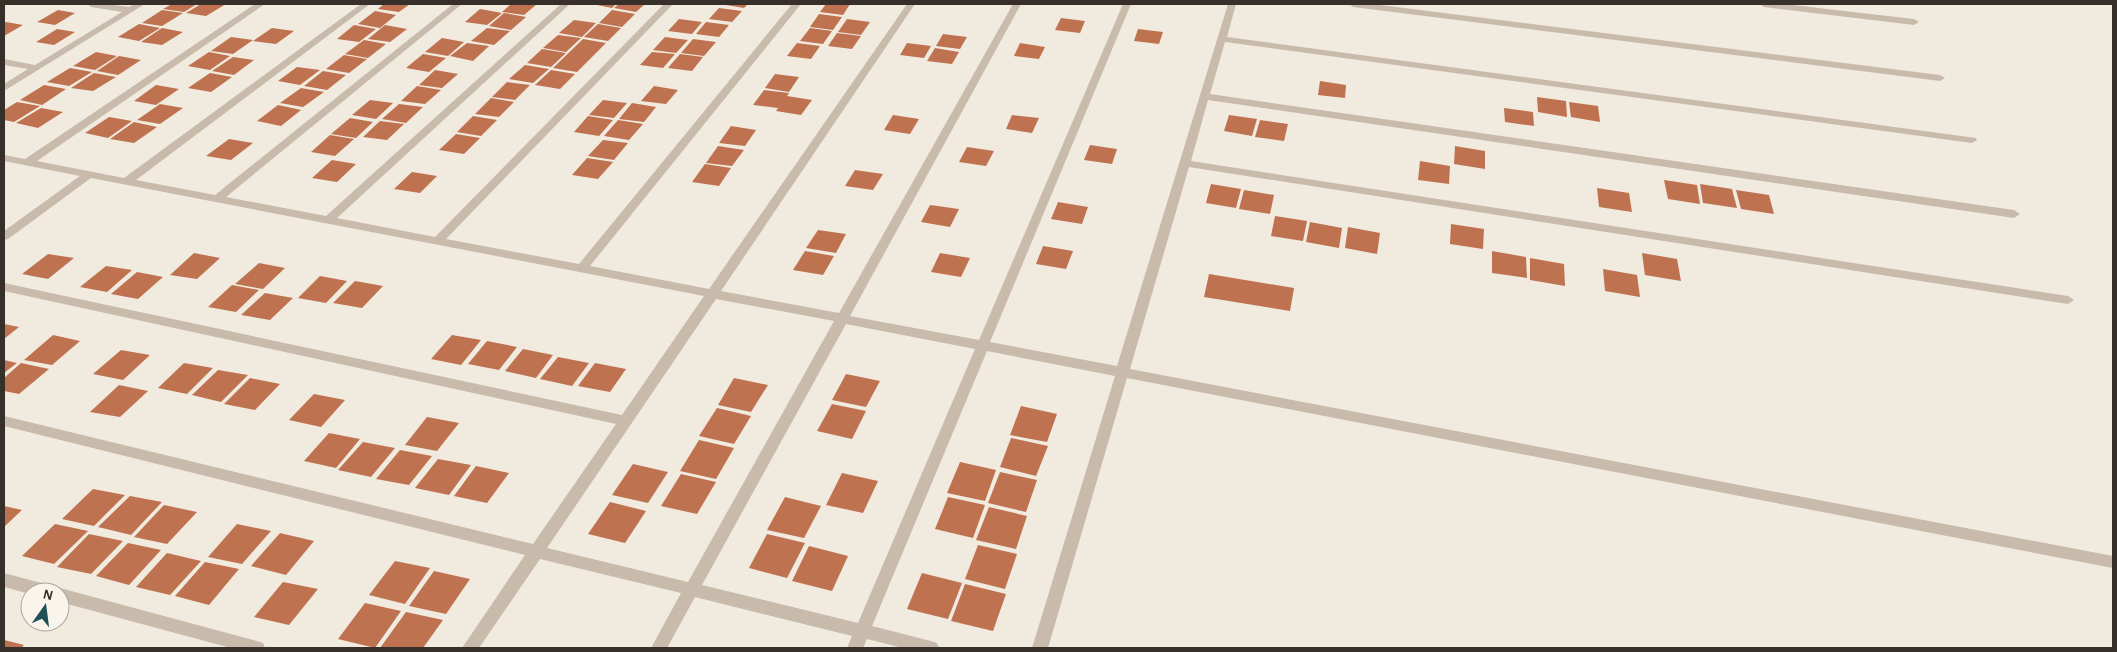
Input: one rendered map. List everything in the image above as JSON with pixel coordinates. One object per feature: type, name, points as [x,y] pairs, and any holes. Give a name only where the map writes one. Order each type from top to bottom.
[{"type":"street","points":[[91,4],[130,10]]},
{"type":"street","points":[[4,88],[141,4]]},
{"type":"street","points":[[28,162],[261,4]]},
{"type":"street","points":[[128,181],[366,4]]},
{"type":"street","points":[[218,199],[458,4]]},
{"type":"street","points":[[328,220],[566,4]]},
{"type":"street","points":[[437,241],[669,4]]},
{"type":"street","points":[[582,268],[797,4]]},
{"type":"street","points":[[470,648],[911,4]]},
{"type":"street","points":[[659,648],[1017,4]]},
{"type":"street","points":[[855,648],[1128,4]]},
{"type":"street","points":[[1040,648],[1232,4]]},
{"type":"street","points":[[1353,4],[1940,78]]},
{"type":"street","points":[[1764,4],[1914,22]]},
{"type":"street","points":[[1221,39],[1972,140]]},
{"type":"street","points":[[4,62],[37,68]]},
{"type":"street","points":[[1204,96],[2014,214]]},
{"type":"street","points":[[4,158],[2113,562]]},
{"type":"street","points":[[1184,163],[2068,300]]},
{"type":"street","points":[[4,236],[90,174]]},
{"type":"street","points":[[4,287],[626,421]]},
{"type":"street","points":[[4,421],[931,648]]},
{"type":"street","points":[[4,580],[20,584]]},
{"type":"street","points":[[70,598],[257,648]]},
{"type":"building","points":[[172,4],[197,4],[184,12],[163,9]]},
{"type":"building","points":[[201,4],[226,4],[206,16],[186,13]]},
{"type":"building","points":[[384,4],[410,4],[399,12],[378,9]]},
{"type":"building","points":[[511,4],[537,4],[524,15],[502,12]]},
{"type":"building","points":[[592,4],[616,4],[612,8]]},
{"type":"building","points":[[619,4],[645,4],[636,12],[614,8]]},
{"type":"building","points":[[720,4],[748,4],[744,8]]},
{"type":"building","points":[[826,4],[850,4],[843,15],[820,12]]},
{"type":"building","points":[[719,8],[742,11],[732,22],[709,19]]},
{"type":"building","points":[[480,9],[502,13],[487,25],[465,22]]},
{"type":"building","points":[[58,10],[75,13],[55,25],[37,22]]},
{"type":"building","points":[[162,10],[183,13],[162,26],[142,23]]},
{"type":"building","points":[[612,10],[635,14],[622,27],[599,23]]},
{"type":"building","points":[[375,11],[396,15],[380,28],[358,24]]},
{"type":"building","points":[[504,13],[526,17],[511,30],[489,26]]},
{"type":"building","points":[[819,14],[842,17],[833,30],[810,27]]},
{"type":"building","points":[[1061,18],[1085,21],[1080,33],[1055,30]]},
{"type":"building","points":[[679,19],[702,22],[692,34],[668,31]]},
{"type":"building","points":[[847,19],[870,22],[861,35],[838,32]]},
{"type":"building","points":[[574,20],[596,23],[582,37],[559,33]]},
{"type":"building","points":[[706,22],[729,25],[719,37],[696,34]]},
{"type":"building","points":[[4,23],[23,25],[4,36]]},
{"type":"building","points":[[139,24],[160,28],[139,41],[118,37]]},
{"type":"building","points":[[598,24],[621,28],[608,41],[584,37]]},
{"type":"building","points":[[354,25],[376,29],[359,42],[337,39]]},
{"type":"building","points":[[385,25],[407,29],[390,42],[368,39]]},
{"type":"building","points":[[162,28],[183,32],[162,45],[141,42]]},
{"type":"building","points":[[272,28],[294,31],[276,44],[253,41]]},
{"type":"building","points":[[487,28],[510,31],[494,45],[471,41]]},
{"type":"building","points":[[810,28],[832,31],[823,44],[800,41]]},
{"type":"building","points":[[57,29],[75,32],[54,45],[36,42]]},
{"type":"building","points":[[1138,29],[1163,32],[1159,44],[1134,41]]},
{"type":"building","points":[[837,33],[861,36],[852,49],[828,46]]},
{"type":"building","points":[[943,34],[967,37],[960,49],[936,46]]},
{"type":"building","points":[[558,35],[581,38],[566,52],[543,48]]},
{"type":"building","points":[[231,37],[253,40],[233,54],[211,51]]},
{"type":"building","points":[[665,37],[688,40],[676,53],[653,50]]},
{"type":"building","points":[[442,38],[464,42],[448,56],[425,52]]},
{"type":"building","points":[[583,39],[606,43],[577,72],[553,68]]},
{"type":"building","points":[[693,39],[716,42],[704,56],[681,53]]},
{"type":"building","points":[[364,40],[386,44],[368,58],[345,54]]},
{"type":"building","points":[[467,43],[489,46],[473,61],[450,56]]},
{"type":"building","points":[[797,43],[820,46],[811,59],[787,56]]},
{"type":"building","points":[[907,43],[931,46],[924,58],[900,55]]},
{"type":"building","points":[[1020,43],[1045,47],[1039,59],[1014,56]]},
{"type":"building","points":[[935,48],[959,52],[952,64],[927,61]]},
{"type":"building","points":[[542,49],[566,53],[551,67],[527,63]]},
{"type":"building","points":[[96,52],[117,56],[95,70],[73,66]]},
{"type":"building","points":[[209,52],[230,56],[210,70],[188,66]]},
{"type":"building","points":[[652,52],[675,54],[663,68],[640,65]]},
{"type":"building","points":[[423,54],[446,58],[429,72],[406,68]]},
{"type":"building","points":[[680,54],[703,57],[692,71],[668,68]]},
{"type":"building","points":[[344,55],[367,59],[349,73],[326,69]]},
{"type":"building","points":[[119,56],[141,60],[118,75],[97,71]]},
{"type":"building","points":[[233,57],[254,60],[234,75],[212,71]]},
{"type":"building","points":[[525,65],[549,69],[533,83],[509,79]]},
{"type":"building","points":[[297,67],[320,70],[300,85],[278,81]]},
{"type":"building","points":[[70,68],[92,72],[69,86],[47,82]]},
{"type":"building","points":[[435,70],[458,74],[442,88],[419,85]]},
{"type":"building","points":[[551,70],[575,74],[560,89],[535,85]]},
{"type":"building","points":[[323,71],[346,75],[327,90],[304,86]]},
{"type":"building","points":[[94,73],[116,77],[93,91],[71,88]]},
{"type":"building","points":[[210,73],[232,77],[211,92],[188,88]]},
{"type":"building","points":[[775,74],[799,77],[789,92],[765,88]]},
{"type":"building","points":[[1320,81],[1346,85],[1345,98],[1318,95]]},
{"type":"building","points":[[507,82],[530,85],[515,100],[492,97]]},
{"type":"building","points":[[44,85],[66,89],[42,105],[20,100]]},
{"type":"building","points":[[156,85],[179,89],[156,105],[134,101]]},
{"type":"building","points":[[417,86],[441,90],[425,104],[401,101]]},
{"type":"building","points":[[654,86],[678,90],[666,104],[641,101]]},
{"type":"building","points":[[301,88],[324,92],[303,107],[280,103]]},
{"type":"building","points":[[764,90],[789,93],[787,96],[812,100],[801,115],[776,111],[783,101],[778,108],[753,105]]},
{"type":"building","points":[[1537,97],[1566,101],[1567,117],[1538,112]]},
{"type":"building","points":[[491,98],[514,102],[499,117],[475,114]]},
{"type":"building","points":[[370,100],[393,103],[376,119],[352,115]]},
{"type":"building","points":[[603,100],[627,103],[614,118],[589,115]]},
{"type":"building","points":[[17,102],[40,106],[14,122],[4,120],[4,110]]},
{"type":"building","points":[[1569,102],[1598,106],[1600,122],[1571,117]]},
{"type":"building","points":[[632,103],[656,107],[644,122],[619,119]]},
{"type":"building","points":[[160,104],[183,108],[160,124],[137,120]]},
{"type":"building","points":[[399,104],[423,107],[406,123],[382,119]]},
{"type":"building","points":[[278,105],[301,110],[281,126],[257,121]]},
{"type":"building","points":[[41,108],[63,112],[38,128],[16,123]]},
{"type":"building","points":[[1504,108],[1533,112],[1534,126],[1505,122]]},
{"type":"building","points":[[893,115],[919,119],[910,134],[884,130]]},
{"type":"building","points":[[1012,115],[1039,118],[1032,133],[1006,129]]},
{"type":"building","points":[[1229,115],[1257,119],[1252,136],[1224,131]]},
{"type":"building","points":[[473,116],[497,120],[481,136],[457,132]]},
{"type":"building","points":[[588,116],[613,120],[599,136],[574,132]]},
{"type":"building","points":[[109,117],[132,121],[108,138],[85,133]]},
{"type":"building","points":[[350,118],[373,122],[356,138],[331,134]]},
{"type":"building","points":[[618,120],[643,124],[629,140],[604,136]]},
{"type":"building","points":[[1260,120],[1288,124],[1284,141],[1255,137]]},
{"type":"building","points":[[380,121],[404,124],[387,140],[363,137]]},
{"type":"building","points":[[134,122],[157,127],[134,143],[110,139]]},
{"type":"building","points":[[731,126],[756,130],[745,146],[719,143]]},
{"type":"building","points":[[456,134],[480,138],[464,154],[439,150]]},
{"type":"building","points":[[330,135],[354,139],[335,156],[311,152]]},
{"type":"building","points":[[229,139],[253,143],[231,160],[206,156]]},
{"type":"building","points":[[603,140],[628,143],[614,160],[588,156]]},
{"type":"building","points":[[1090,145],[1117,149],[1112,164],[1084,160]]},
{"type":"building","points":[[718,146],[744,150],[732,166],[706,163]]},
{"type":"building","points":[[1455,146],[1485,151],[1485,169],[1454,164]]},
{"type":"building","points":[[967,147],[994,151],[986,166],[959,162]]},
{"type":"building","points":[[587,158],[613,162],[598,179],[572,175]]},
{"type":"building","points":[[332,160],[356,164],[337,182],[312,178]]},
{"type":"building","points":[[1420,161],[1450,166],[1449,184],[1418,180]]},
{"type":"building","points":[[705,164],[731,168],[719,186],[692,182]]},
{"type":"building","points":[[855,170],[883,174],[873,190],[845,186]]},
{"type":"building","points":[[412,172],[437,176],[420,193],[394,189]]},
{"type":"building","points":[[1664,180],[1697,185],[1700,204],[1668,199]]},
{"type":"building","points":[[1211,184],[1241,189],[1236,208],[1206,203]]},
{"type":"building","points":[[1700,184],[1732,189],[1737,208],[1703,203]]},
{"type":"building","points":[[1597,188],[1629,193],[1632,212],[1599,207]]},
{"type":"building","points":[[1244,190],[1274,195],[1270,214],[1239,209]]},
{"type":"building","points":[[1736,190],[1769,195],[1774,214],[1741,209]]},
{"type":"building","points":[[1058,202],[1088,207],[1082,224],[1051,219]]},
{"type":"building","points":[[930,205],[959,209],[950,227],[921,222]]},
{"type":"building","points":[[1275,216],[1307,221],[1303,241],[1271,236]]},
{"type":"building","points":[[1310,222],[1342,228],[1339,248],[1306,242]]},
{"type":"building","points":[[1451,224],[1484,229],[1483,249],[1450,244]]},
{"type":"building","points":[[1348,227],[1380,233],[1377,254],[1345,248]]},
{"type":"building","points":[[818,230],[846,234],[836,253],[806,248]]},
{"type":"building","points":[[1043,246],[1073,251],[1066,269],[1036,264]]},
{"type":"building","points":[[805,251],[834,256],[823,275],[793,270]]},
{"type":"building","points":[[1492,251],[1526,257],[1527,278],[1492,273]]},
{"type":"building","points":[[194,253],[220,258],[197,279],[170,275]]},
{"type":"building","points":[[940,253],[970,258],[961,277],[931,272]]},
{"type":"building","points":[[1642,253],[1677,259],[1681,281],[1645,275]]},
{"type":"building","points":[[48,254],[74,258],[48,279],[22,274]]},
{"type":"building","points":[[1530,258],[1564,264],[1565,286],[1530,280]]},
{"type":"building","points":[[259,263],[285,268],[263,289],[235,284]]},
{"type":"building","points":[[106,266],[132,270],[107,292],[80,287]]},
{"type":"building","points":[[1603,269],[1637,275],[1640,297],[1605,291]]},
{"type":"building","points":[[137,272],[163,277],[138,299],[111,294]]},
{"type":"building","points":[[1209,274],[1294,288],[1290,311],[1204,297]]},
{"type":"building","points":[[320,276],[347,281],[326,303],[298,298]]},
{"type":"building","points":[[355,281],[383,286],[362,308],[333,303]]},
{"type":"building","points":[[232,285],[259,290],[236,312],[208,307]]},
{"type":"building","points":[[265,293],[293,298],[270,320],[241,315]]},
{"type":"building","points":[[4,324],[19,327],[4,339]]},
{"type":"building","points":[[53,335],[80,341],[52,365],[24,360]]},
{"type":"building","points":[[452,335],[481,340],[461,365],[431,359]]},
{"type":"building","points":[[487,341],[517,347],[499,370],[468,364]]},
{"type":"building","points":[[523,349],[553,355],[536,378],[505,371]]},
{"type":"building","points":[[121,350],[150,355],[123,380],[93,374]]},
{"type":"building","points":[[558,357],[589,363],[572,386],[540,379]]},
{"type":"building","points":[[4,360],[17,363],[4,373]]},
{"type":"building","points":[[21,363],[49,369],[19,394],[4,391],[4,378]]},
{"type":"building","points":[[184,363],[213,368],[187,394],[158,388]]},
{"type":"building","points":[[595,363],[626,369],[610,392],[578,386]]},
{"type":"building","points":[[218,370],[248,375],[221,402],[192,395]]},
{"type":"building","points":[[846,374],[880,381],[866,407],[832,400]]},
{"type":"building","points":[[250,378],[280,384],[255,410],[224,404]]},
{"type":"building","points":[[734,378],[768,385],[751,412],[718,405]]},
{"type":"building","points":[[119,385],[148,391],[120,417],[90,412]]},
{"type":"building","points":[[314,394],[345,400],[321,427],[289,420]]},
{"type":"building","points":[[832,404],[866,411],[852,439],[817,431]]},
{"type":"building","points":[[1021,406],[1057,414],[1047,442],[1010,435]]},
{"type":"building","points":[[717,408],[751,416],[734,444],[699,436]]},
{"type":"building","points":[[427,417],[459,423],[437,451],[405,445]]},
{"type":"building","points":[[329,433],[360,439],[336,468],[304,461]]},
{"type":"building","points":[[1011,438],[1048,446],[1036,476],[1000,467]]},
{"type":"building","points":[[699,440],[734,448],[716,479],[680,471]]},
{"type":"building","points":[[363,442],[395,448],[371,477],[338,470]]},
{"type":"building","points":[[400,450],[432,456],[409,485],[376,479]]},
{"type":"building","points":[[438,459],[471,465],[449,495],[415,488]]},
{"type":"building","points":[[960,462],[996,470],[985,501],[947,493]]},
{"type":"building","points":[[633,464],[668,472],[648,503],[612,495]]},
{"type":"building","points":[[476,466],[509,473],[487,503],[454,496]]},
{"type":"building","points":[[1000,472],[1037,480],[1026,512],[988,503]]},
{"type":"building","points":[[842,473],[878,481],[863,513],[826,505]]},
{"type":"building","points":[[681,474],[716,482],[697,514],[661,506]]},
{"type":"building","points":[[93,489],[125,495],[94,526],[62,519]]},
{"type":"building","points":[[130,496],[162,502],[131,535],[98,527]]},
{"type":"building","points":[[785,497],[821,506],[804,538],[767,530]]},
{"type":"building","points":[[948,497],[985,505],[973,538],[935,529]]},
{"type":"building","points":[[610,502],[646,511],[625,543],[588,534]]},
{"type":"building","points":[[164,505],[197,512],[167,544],[134,537]]},
{"type":"building","points":[[4,506],[22,510],[4,527]]},
{"type":"building","points":[[989,507],[1027,516],[1016,549],[976,540]]},
{"type":"building","points":[[55,524],[88,531],[54,564],[22,556]]},
{"type":"building","points":[[237,524],[271,531],[242,564],[208,557]]},
{"type":"building","points":[[280,533],[314,541],[286,575],[251,566]]},
{"type":"building","points":[[89,534],[123,541],[91,574],[57,567]]},
{"type":"building","points":[[767,534],[805,543],[787,578],[749,568]]},
{"type":"building","points":[[128,543],[161,550],[129,585],[96,576]]},
{"type":"building","points":[[978,545],[1017,554],[1005,589],[965,579]]},
{"type":"building","points":[[809,546],[848,556],[832,591],[792,581]]},
{"type":"building","points":[[167,553],[201,561],[170,595],[136,587]]},
{"type":"building","points":[[395,561],[430,568],[405,604],[369,595]]},
{"type":"building","points":[[205,562],[239,569],[209,605],[175,596]]},
{"type":"building","points":[[434,571],[470,579],[446,614],[409,606]]},
{"type":"building","points":[[922,573],[962,583],[948,619],[907,609]]},
{"type":"building","points":[[283,582],[318,589],[289,625],[254,617]]},
{"type":"building","points":[[965,584],[1006,594],[993,631],[951,621]]},
{"type":"building","points":[[365,603],[401,611],[375,648],[338,639]]},
{"type":"building","points":[[406,612],[443,620],[423,648],[380,648]]},
{"type":"building","points":[[4,640],[24,645],[21,648],[4,648]]}]
